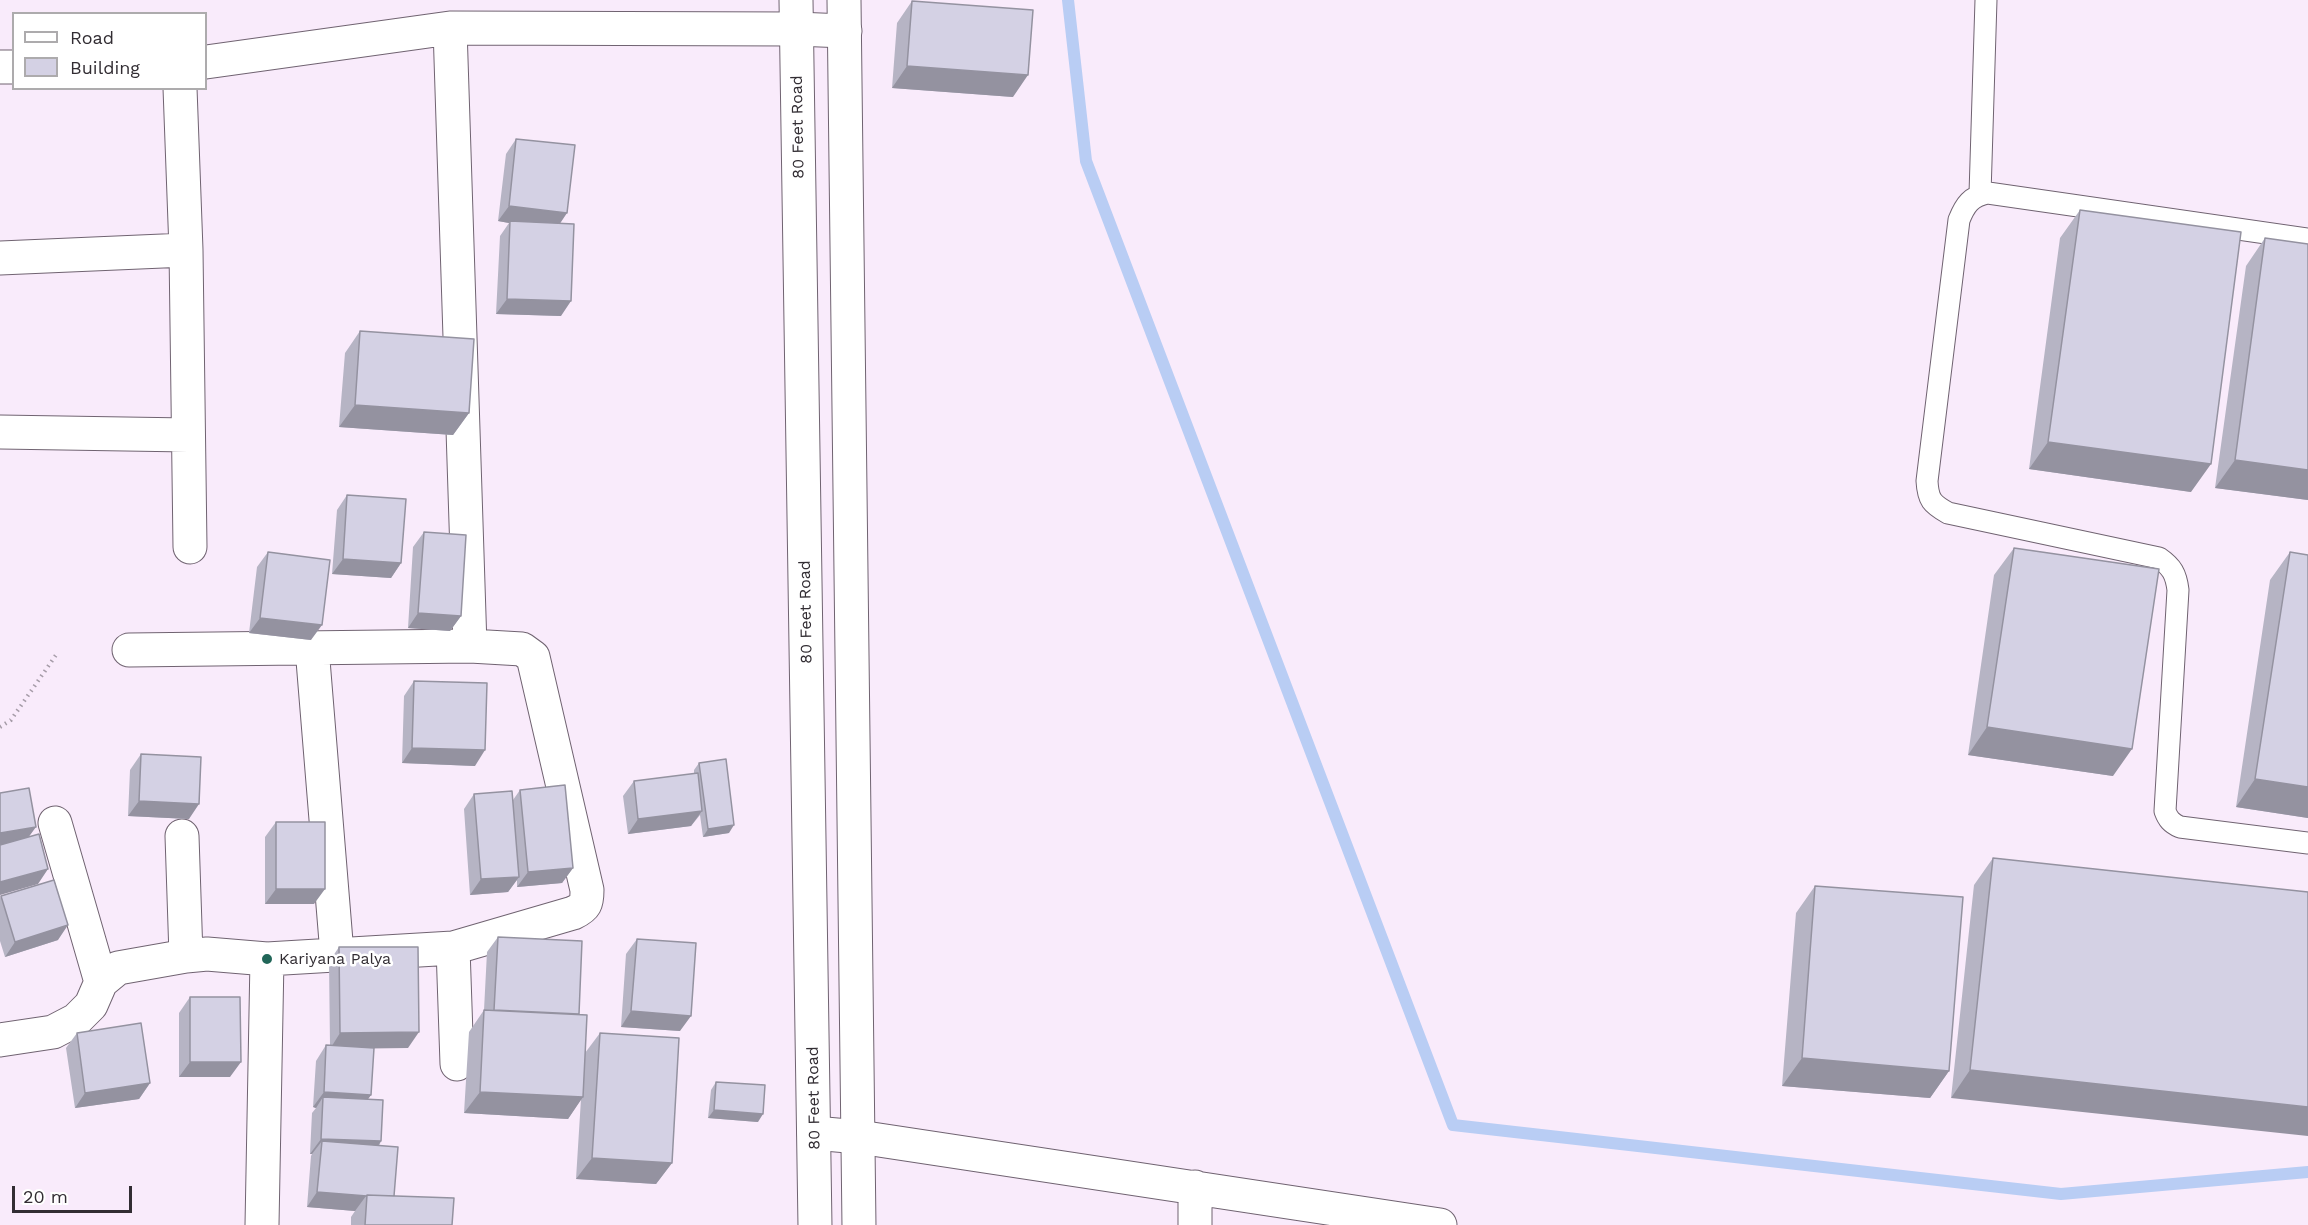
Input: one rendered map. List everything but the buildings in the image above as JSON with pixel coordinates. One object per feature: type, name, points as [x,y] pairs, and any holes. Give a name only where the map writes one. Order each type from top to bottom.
[{"type":"street","points":[[207,62],[450,28],[796,15],[845,16],[859,1225]]},
{"type":"street","name":"80 Feet Road","points":[[796,15],[815,1225]]},
{"type":"street","points":[[450,28],[470,646]]},
{"type":"street","points":[[180,90],[186,250],[190,547]]},
{"type":"street","points":[[0,258],[186,250]]},
{"type":"street","points":[[0,432],[188,435]]},
{"type":"street","points":[[0,1040],[53,1032],[76,1020],[91,1005],[101,982],[118,968],[207,954],[267,959],[453,948],[573,914],[587,903],[586,890],[533,657],[522,649],[470,646],[129,650]]},
{"type":"street","points":[[312,648],[337,954]]},
{"type":"street","points":[[55,823],[101,982]]},
{"type":"street","points":[[182,836],[186,956]]},
{"type":"street","points":[[453,948],[457,1064]]},
{"type":"street","points":[[262,1225],[267,959]]},
{"type":"street","points":[[814,1133],[859,1137],[1440,1225]]},
{"type":"street","points":[[1195,1187],[1195,1225]]},
{"type":"lane","points":[[1980,194],[1986,0]]},
{"type":"lane","points":[[2308,239],[1988,193],[1971,199],[1964,207],[1959,220],[1927,481],[1928,496],[1937,507],[1948,513],[2158,558],[2168,565],[2174,571],[2178,590],[2167,817],[2180,827],[2308,843]]},
{"type":"path","points":[[0,727],[11,720],[56,655]]},
{"type":"waterway","points":[[1068,0],[1086,161],[1453,1125],[2061,1194],[2308,1172]]},
{"type":"place","name":"Kariyana Palya","points":[[267,959]]}]
